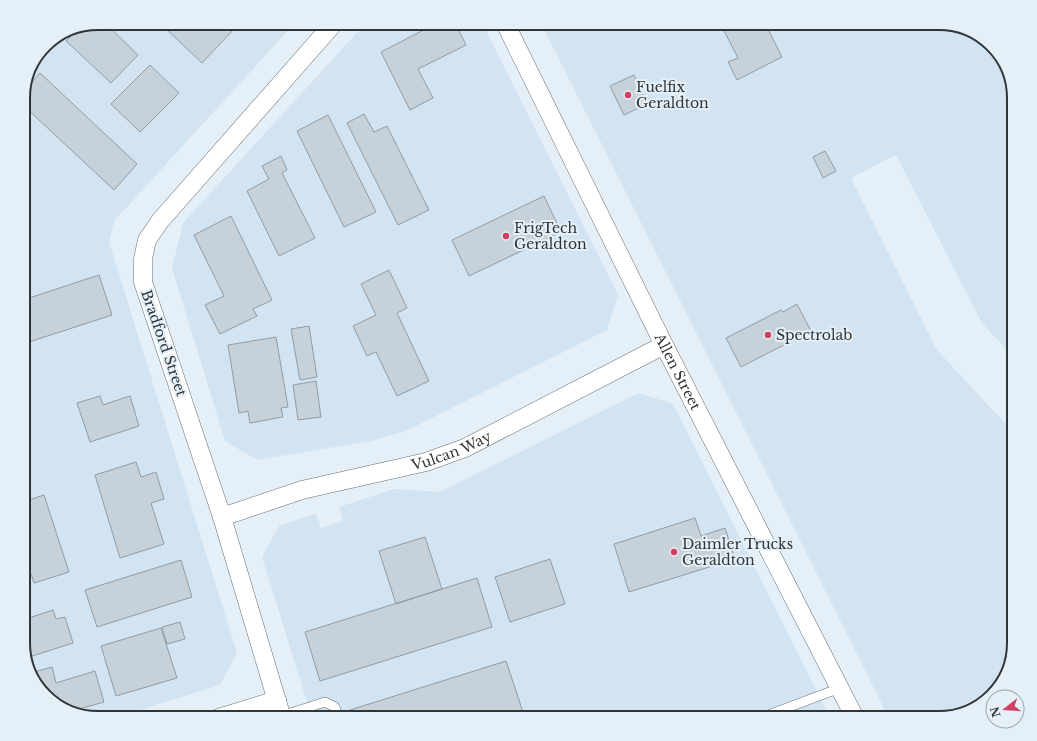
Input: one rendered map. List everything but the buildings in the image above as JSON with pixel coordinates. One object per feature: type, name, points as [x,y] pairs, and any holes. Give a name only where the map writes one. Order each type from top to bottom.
[{"type":"street","name":"Bradford Street","points":[[280,711],[222,517],[143,282],[143,259],[147,240],[175,202],[328,30]]},
{"type":"street","name":"Allen Street","points":[[508,30],[664,345],[852,711]]},
{"type":"street","name":"Vulcan Way","points":[[222,517],[302,490],[426,462],[465,448],[664,345]]},
{"type":"lane","points":[[779,711],[840,688]]},
{"type":"lane","points":[[280,711],[325,702],[335,707],[336,711]]},
{"type":"shaded area","points":[[289,30],[114,221],[109,242],[237,653],[220,685],[136,711],[85,710],[64,702],[50,691],[37,673],[32,661],[30,647],[30,94],[32,80],[44,57],[53,47],[64,39],[85,31]]},
{"type":"shaded area","points":[[359,30],[486,30],[618,295],[607,330],[406,431],[371,441],[257,460],[225,441],[172,268],[183,223]]},
{"type":"shaded area","points":[[545,30],[939,30],[961,34],[973,39],[987,50],[1000,68],[1005,80],[1007,98],[1007,350],[982,323],[896,155],[851,178],[937,350],[1007,425],[1006,656],[1000,673],[993,684],[989,689],[985,689],[985,693],[980,697],[957,709],[939,711],[885,711]]},
{"type":"shaded area","points":[[639,393],[673,404],[826,711],[310,711],[262,557],[279,526],[316,513],[321,528],[343,521],[339,507],[394,489],[440,492]]},
{"type":"place","name":"Fuelfix Geraldton","points":[[628,95]]},
{"type":"place","name":"FrigTech Geraldton","points":[[506,236]]},
{"type":"place","name":"Spectrolab","points":[[768,335]]},
{"type":"place","name":"Daimler Trucks Geraldton","points":[[674,552]]}]
